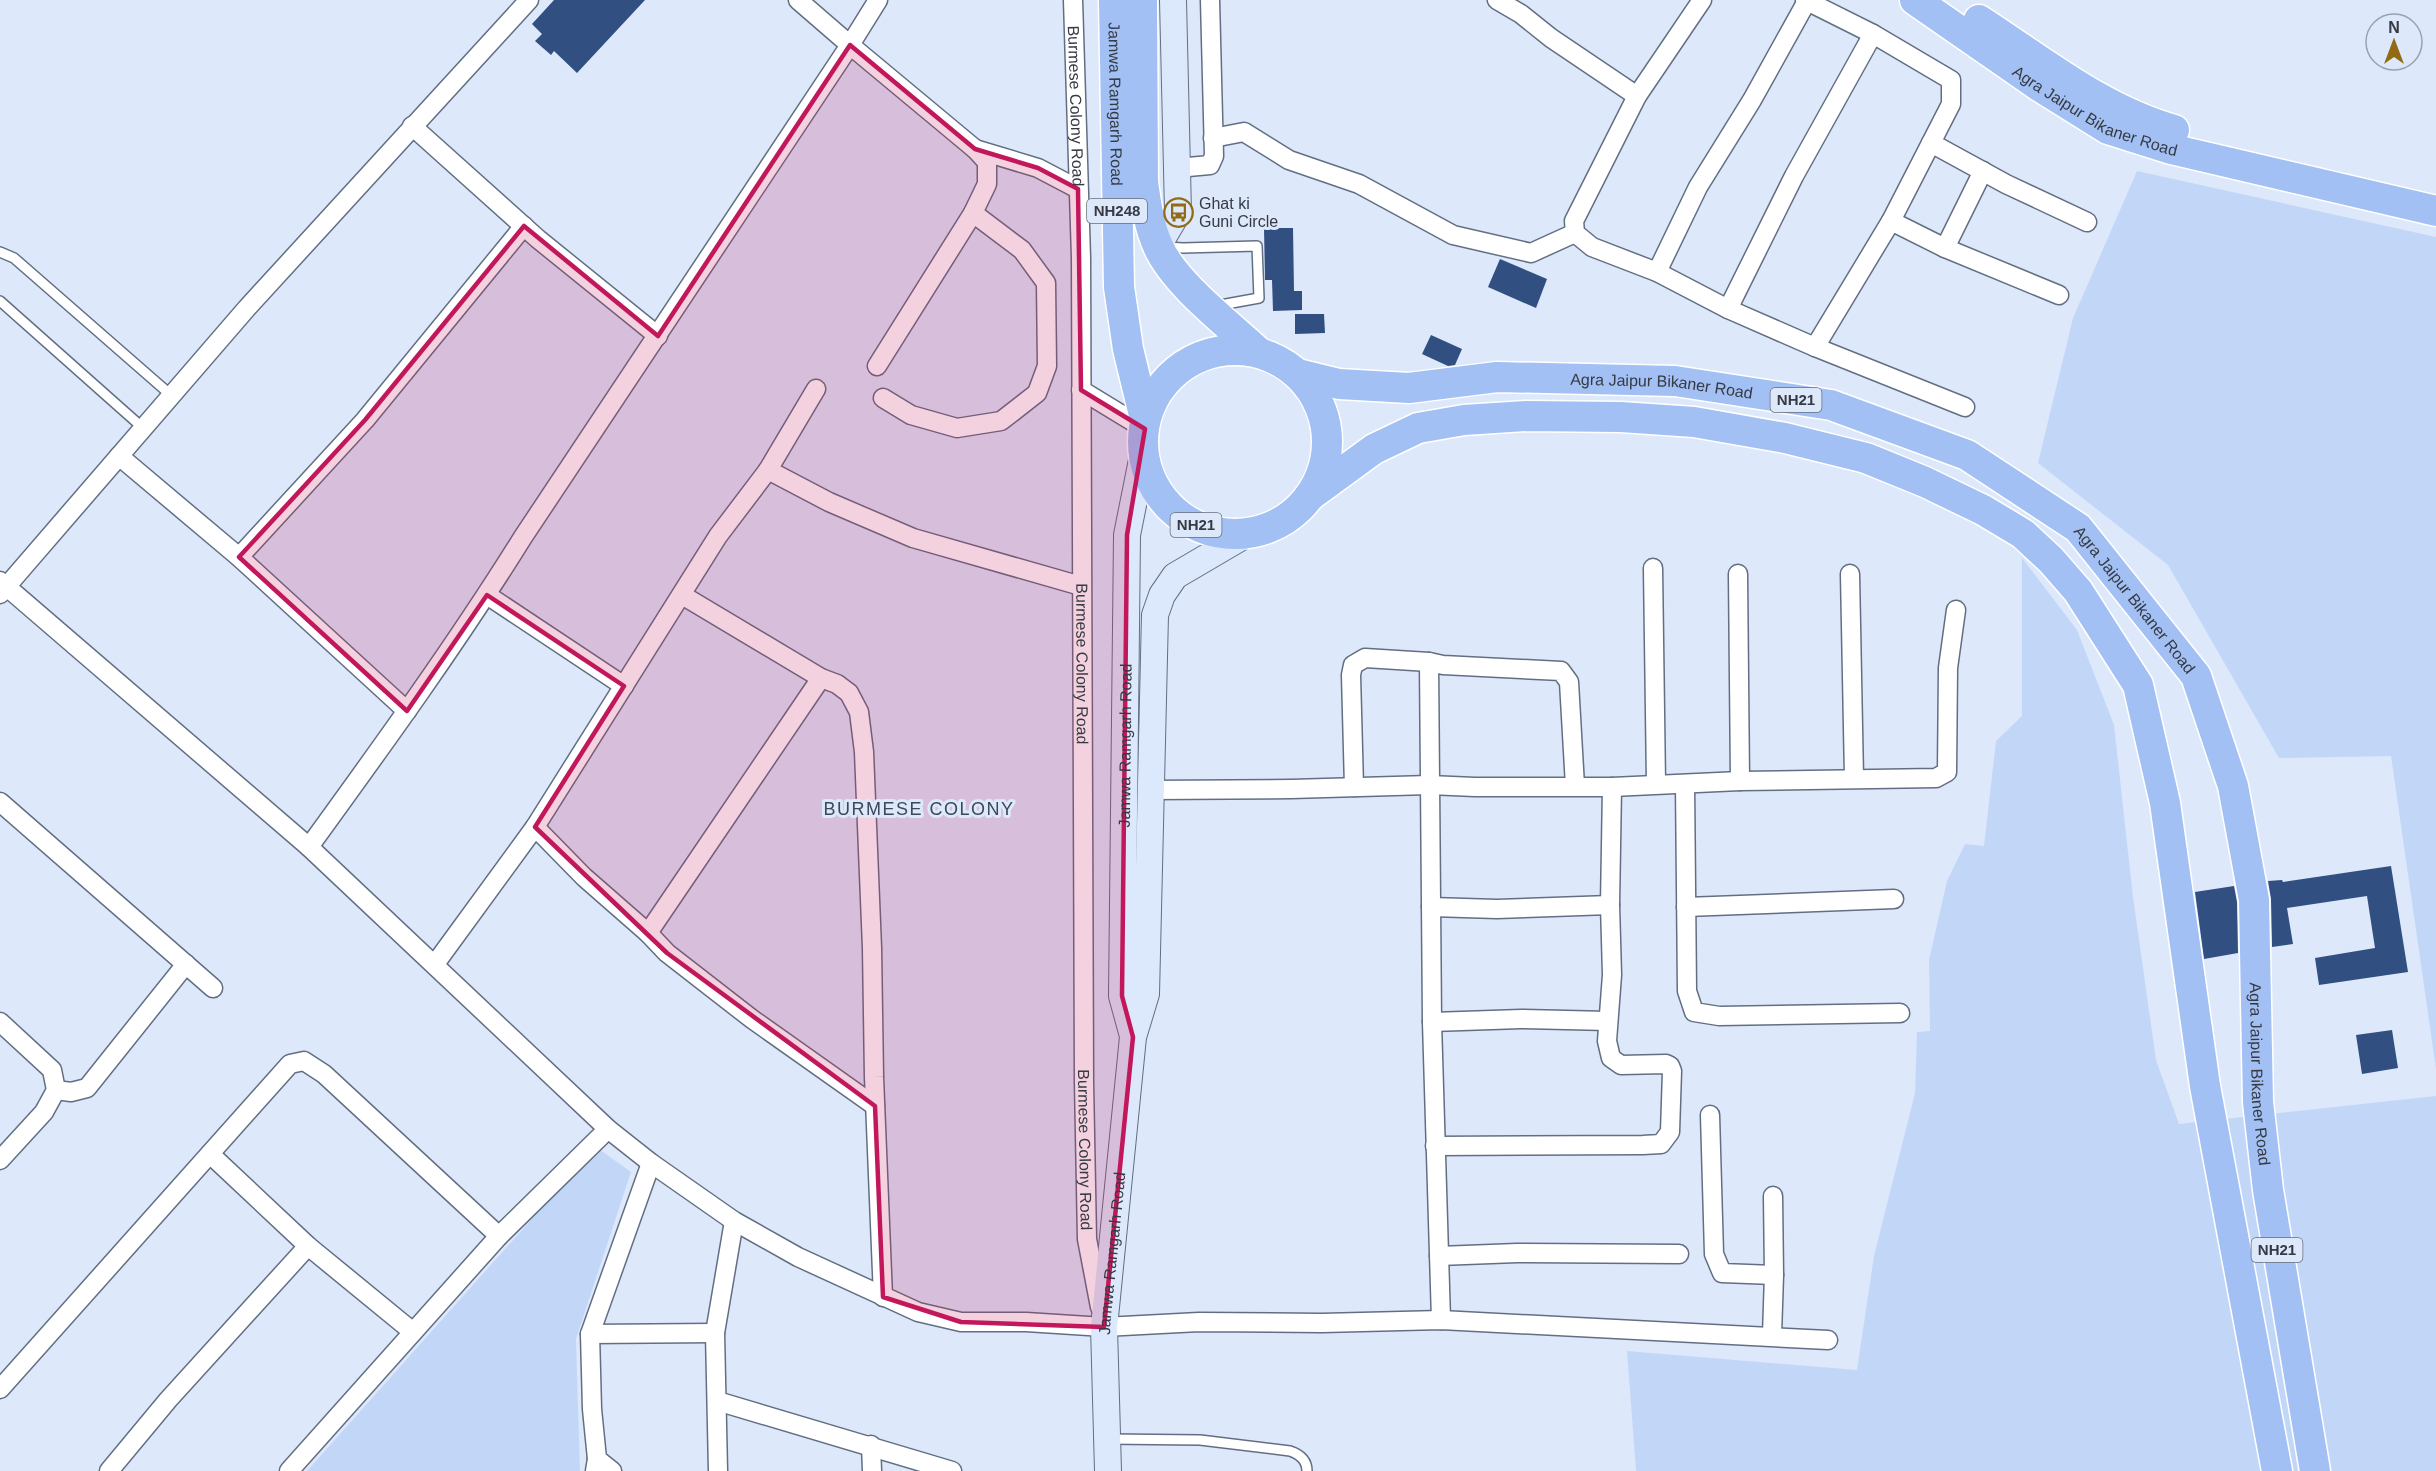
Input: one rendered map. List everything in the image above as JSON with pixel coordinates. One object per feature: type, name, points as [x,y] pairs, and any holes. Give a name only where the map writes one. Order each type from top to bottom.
[{"type":"highway","name":"Jamwa Ramgarh Road","points":[[1114,0],[1119,287],[1144,434]]},
{"type":"highway","name":"NH248","points":[[1142,0],[1142,141],[1145,201],[1158,246],[1173,272],[1257,351]]},
{"type":"highway","name":"Agra Jaipur Bikaner Road","points":[[1915,0],[2039,86],[2108,129],[2171,149],[2436,212]]},
{"type":"highway","name":"Agra Jaipur Bikaner Road","points":[[1949,0],[2094,95],[2130,114],[2167,128],[2265,154],[2436,190]]},
{"type":"highway","name":"NH21","points":[[1221,351],[1257,351],[1290,366],[1315,392],[1327,427],[1326,463],[1311,495],[1284,520],[1250,532],[1210,531],[1180,518],[1153,490],[1144,434],[1160,387],[1187,362],[1221,351]]},
{"type":"highway","name":"Agra Jaipur Bikaner Road","points":[[1298,374],[1339,384],[1409,388],[1497,376],[1675,381],[1832,405],[1967,455],[2078,528],[2196,676],[2233,786],[2254,900],[2258,1102],[2268,1190],[2315,1471]]},
{"type":"highway","name":"Agra Jaipur Bikaner Road","points":[[1311,495],[1374,449],[1418,428],[1464,420],[1526,416],[1621,417],[1694,422],[1785,438],[1866,458],[1925,482],[1983,510],[2023,534],[2051,560],[2078,591],[2138,685],[2165,803],[2205,1086],[2277,1471]]},
{"type":"main road","points":[[1158,246],[1178,212],[1173,0]]},
{"type":"main road","name":"Jamwa Ramgarh Road","points":[[1133,1036],[1122,996],[1126,535],[1144,434]]},
{"type":"main road","name":"Jamwa Ramgarh Road","points":[[1108,1471],[1104,1327],[1133,1036],[1146,994],[1155,615],[1162,595],[1175,576],[1250,532]]},
{"type":"street","points":[[529,0],[247,308],[2,587],[309,847],[608,1129],[651,1163],[734,1221],[798,1257],[918,1312],[961,1322],[1026,1322],[1104,1327],[1198,1322],[1322,1323],[1441,1320],[1560,1328],[1772,1335],[1828,1340]]},
{"type":"street","points":[[798,0],[975,149],[987,162],[987,184],[973,213],[877,366]]},
{"type":"street","points":[[309,847],[487,595],[529,527],[878,0]]},
{"type":"street","name":"Burmese Colony Road","points":[[1073,0],[1081,390],[1087,1239],[1104,1327]]},
{"type":"street","points":[[1177,168],[1210,165],[1214,156],[1210,0]]},
{"type":"street","points":[[1497,0],[1521,14],[1551,38],[1637,96]]},
{"type":"street","points":[[1702,0],[1637,96],[1574,221],[1575,233],[1592,248],[1657,272],[1728,309],[1815,347],[1965,407]]},
{"type":"street","points":[[1657,272],[1698,187],[1752,100],[1806,1],[1873,34],[1951,80],[1951,104],[1891,221],[1815,347]]},
{"type":"street","points":[[1728,309],[1794,176],[1873,34]]},
{"type":"street","points":[[412,126],[524,226],[657,336]]},
{"type":"street","points":[[1213,138],[1244,132],[1289,160],[1359,184],[1453,235],[1531,253],[1575,233]]},
{"type":"street","points":[[1931,143],[2086,222]]},
{"type":"street","points":[[975,149],[1038,168],[1078,189]]},
{"type":"street","points":[[1945,248],[1983,171]]},
{"type":"street","points":[[883,398],[910,415],[957,428],[1001,421],[1037,393],[1047,366],[1046,283],[1022,250],[973,213]]},
{"type":"street","points":[[1891,221],[1945,248],[2059,295]]},
{"type":"street","points":[[239,557],[365,420],[524,226]]},
{"type":"street","points":[[435,964],[534,827],[718,536],[768,470],[816,388]]},
{"type":"street","points":[[1081,390],[1144,434]]},
{"type":"street","points":[[119,456],[239,557],[407,711]]},
{"type":"street","points":[[768,470],[829,502],[913,538],[1081,586]]},
{"type":"street","points":[[1653,568],[1656,784]]},
{"type":"street","points":[[1738,574],[1740,781]]},
{"type":"street","points":[[1850,574],[1854,778]]},
{"type":"street","points":[[487,595],[624,686]]},
{"type":"street","points":[[682,595],[821,678],[837,684],[849,693],[859,712],[868,831],[875,1106],[884,1297]]},
{"type":"street","points":[[1150,790],[1429,785],[1612,787],[1740,781],[1936,778],[1947,772],[1948,668],[1956,610]]},
{"type":"street","points":[[1354,787],[1351,675],[1353,665],[1365,658],[1443,665],[1561,671],[1569,681],[1575,786]]},
{"type":"street","points":[[1429,662],[1432,1022],[1441,1320]]},
{"type":"street","points":[[648,933],[821,678]]},
{"type":"street","points":[[1685,784],[1688,991],[1694,1012],[1719,1016],[1900,1012]]},
{"type":"street","points":[[1435,1146],[1662,1144],[1670,1132],[1672,1071],[1670,1065],[1621,1065],[1611,1058],[1607,1041],[1612,975],[1610,905],[1612,787]]},
{"type":"street","points":[[0,802],[213,988]]},
{"type":"street","points":[[534,827],[584,877],[648,933],[667,953],[752,1019],[875,1106]]},
{"type":"street","points":[[1686,906],[1894,899]]},
{"type":"street","points":[[1431,908],[1497,909],[1610,905]]},
{"type":"street","points":[[56,1090],[71,1092],[87,1088],[186,964]]},
{"type":"street","points":[[1432,1022],[1521,1019],[1608,1021]]},
{"type":"street","points":[[0,1023],[52,1070],[56,1090],[44,1112],[0,1160]]},
{"type":"street","points":[[0,1389],[290,1064],[304,1061],[324,1074],[499,1236]]},
{"type":"street","points":[[1710,1115],[1714,1254],[1722,1273],[1774,1275]]},
{"type":"street","points":[[289,1471],[499,1236],[608,1129]]},
{"type":"street","points":[[210,1154],[308,1246],[413,1332]]},
{"type":"street","points":[[612,1471],[596,1465],[592,1409],[591,1334],[651,1163]]},
{"type":"street","points":[[1772,1335],[1773,1196]]},
{"type":"street","points":[[718,1471],[715,1333],[734,1221]]},
{"type":"street","points":[[109,1471],[168,1400],[308,1246]]},
{"type":"street","points":[[1439,1256],[1518,1253],[1679,1254]]},
{"type":"street","points":[[591,1334],[715,1333]]},
{"type":"street","points":[[717,1401],[872,1445],[952,1471]]},
{"type":"street","points":[[872,1445],[872,1471]]},
{"type":"lane","points":[[1158,246],[1183,248],[1257,246],[1259,298],[1210,307]]},
{"type":"lane","points":[[0,252],[14,258],[172,396]]},
{"type":"lane","points":[[0,301],[143,428]]},
{"type":"lane","points":[[1108,1439],[1200,1440],[1290,1451],[1297,1453],[1304,1460],[1307,1471]]},
{"type":"highlighted area","points":[[850,45],[975,149],[1038,168],[1078,189],[1081,390],[1145,429],[1127,535],[1122,996],[1133,1037],[1104,1327],[961,1322],[883,1297],[875,1106],[667,953],[535,827],[624,686],[487,595],[407,711],[239,557],[365,420],[524,226],[658,336]]},
{"type":"shaded area","points":[[2137,171],[2436,237],[2436,1069],[2391,756],[2279,758],[2168,565],[2038,463],[2073,318]]},
{"type":"shaded area","points":[[2022,558],[2077,630],[2114,725],[2133,897],[2156,1060],[2179,1124],[2436,1096],[2436,1471],[1636,1471],[1627,1351],[1857,1370],[1874,1256],[1915,1093],[1917,1032],[1930,1031],[1929,960],[1947,881],[1965,844],[1984,846],[1996,741],[2022,716]]},
{"type":"shaded area","points":[[596,1147],[631,1172],[576,1339],[580,1471],[307,1471]]},
{"type":"building","points":[[554,0],[645,0],[577,73],[554,51],[551,55],[535,41],[542,34],[532,24]]},
{"type":"building","points":[[1264,228],[1293,228],[1294,291],[1302,291],[1302,310],[1273,311],[1272,280],[1265,280]]},
{"type":"building","points":[[1500,259],[1547,279],[1536,308],[1488,287]]},
{"type":"building","points":[[1295,314],[1324,314],[1325,333],[1295,334]]},
{"type":"building","points":[[1431,335],[1462,349],[1455,365],[1448,366],[1422,354]]},
{"type":"building","points":[[2391,866],[2408,972],[2319,985],[2315,958],[2375,948],[2367,896],[2287,908],[2293,944],[2272,947],[2271,899],[2268,881],[2282,880],[2283,882]]},
{"type":"building","points":[[2234,886],[2237,902],[2238,953],[2204,959],[2195,892]]},
{"type":"building","points":[[2392,1030],[2398,1068],[2362,1074],[2356,1035]]},
{"type":"place","name":"Ghat ki Guni Circle","points":[[1178,212]]},
{"type":"district","name":"BURMESE COLONY","points":[[919,809]]}]
